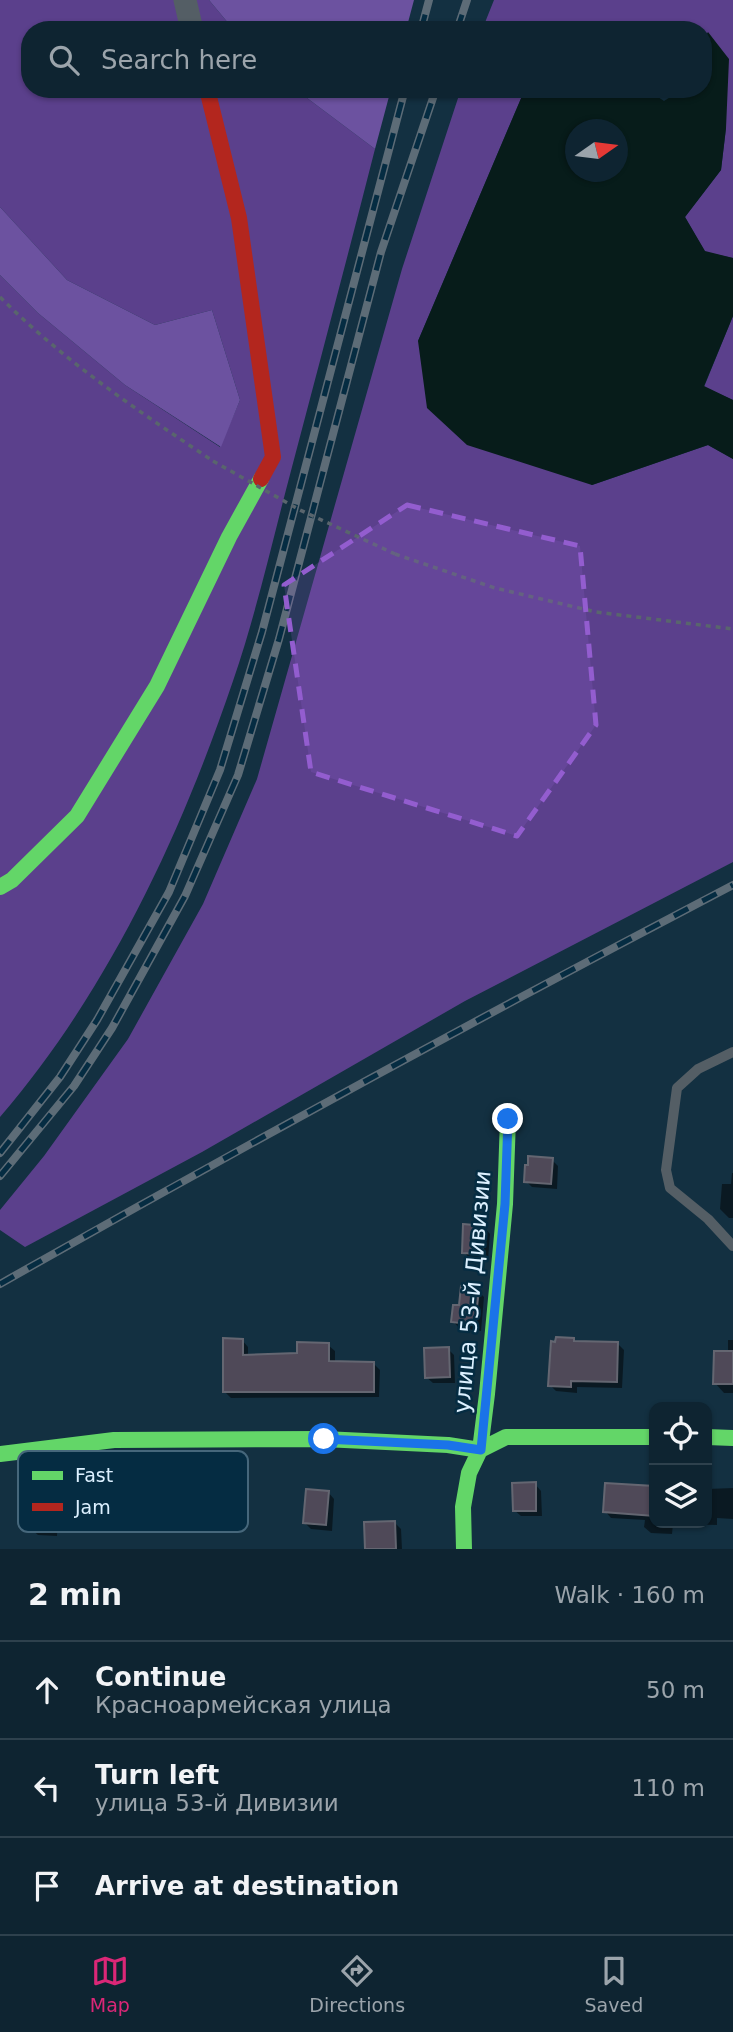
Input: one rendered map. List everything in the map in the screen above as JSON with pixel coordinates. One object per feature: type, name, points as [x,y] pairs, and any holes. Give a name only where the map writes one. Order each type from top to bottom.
[{"type":"street","points":[[184,0],[190,21]]},
{"type":"street","points":[[0,887],[12,880],[78,816],[157,686],[229,537],[273,457],[239,218],[209,98]]},
{"type":"street","name":"улица 53-й Дивизии","points":[[464,1549],[463,1507],[469,1473],[481,1450],[505,1204],[508,1119]]},
{"type":"street","points":[[24,1451],[114,1440],[324,1439],[448,1445],[481,1450],[506,1437],[649,1437]]},
{"type":"street","points":[[712,1437],[733,1438]]},
{"type":"street","points":[[0,1454],[18,1452]]},
{"type":"lane","points":[[733,1052],[698,1069],[677,1088],[666,1170],[670,1188],[708,1219],[733,1246]]},
{"type":"path","points":[[0,297],[28,325],[118,398],[212,461],[300,510],[395,554],[495,587],[596,612],[733,629]]},
{"type":"highlighted area","points":[[407,505],[580,546],[596,725],[517,836],[311,772],[284,585]]},
{"type":"shaded area","points":[[0,0],[209,0],[226,21],[21,21],[21,98],[307,98],[375,149],[257,601],[242,655],[212,739],[164,854],[107,965],[75,1018],[0,1117],[0,275],[38,313],[125,385],[220,447],[240,400],[212,310],[155,325],[67,280],[0,207]]},
{"type":"shaded area","points":[[209,0],[414,0],[408,21],[226,21]]},
{"type":"shaded area","points":[[494,0],[733,0],[733,258],[705,252],[685,217],[721,170],[726,128],[712,58],[712,21],[486,21]]},
{"type":"shaded area","points":[[712,37],[729,59],[721,170],[685,217],[705,251],[733,258],[733,316],[704,386],[733,400],[733,459],[708,445],[592,485],[467,445],[427,408],[418,341],[521,98],[660,98],[664,101],[669,98],[712,98]]},
{"type":"shaded area","points":[[307,98],[389,98],[375,149]]},
{"type":"shaded area","points":[[458,98],[521,98],[418,341],[592,485],[708,445],[733,459],[733,862],[465,1001],[202,1152],[25,1247],[0,1230],[0,1210],[44,1156],[128,1039],[203,904],[257,779],[402,269]]},
{"type":"shaded area","points":[[0,207],[67,280],[155,325],[212,310],[240,400],[221,447],[125,385],[38,313],[0,275]]},
{"type":"shaded area","points":[[733,316],[733,400],[704,387]]},
{"type":"building","points":[[528,1156],[553,1158],[551,1184],[524,1182]]},
{"type":"building","points":[[463,1224],[485,1226],[482,1254],[462,1253]]},
{"type":"building","points":[[461,1286],[479,1289],[475,1325],[451,1322],[453,1305],[459,1305]]},
{"type":"building","points":[[556,1337],[574,1338],[574,1341],[618,1342],[617,1382],[571,1381],[571,1387],[548,1386],[551,1341],[555,1342]]},
{"type":"building","points":[[223,1338],[243,1339],[243,1355],[297,1353],[297,1342],[329,1343],[329,1361],[374,1362],[374,1392],[223,1392]]},
{"type":"building","points":[[449,1347],[450,1377],[425,1378],[424,1348]]},
{"type":"building","points":[[714,1351],[733,1351],[733,1384],[713,1384]]},
{"type":"building","points":[[536,1482],[536,1511],[513,1511],[512,1483]]},
{"type":"building","points":[[605,1483],[649,1486],[649,1516],[603,1512]]},
{"type":"building","points":[[306,1489],[329,1491],[326,1525],[303,1523]]},
{"type":"building","points":[[395,1521],[396,1549],[365,1549],[364,1522]]},
{"type":"railway","points":[[423,21],[429,0]]},
{"type":"railway","points":[[460,21],[467,0]]},
{"type":"railway","points":[[0,1153],[60,1077],[97,1020],[169,892],[220,770],[262,632],[403,98]]},
{"type":"railway","points":[[0,1176],[74,1086],[112,1028],[185,896],[238,775],[279,639],[381,252],[433,98]]},
{"type":"railway","points":[[0,1284],[365,1081],[733,885]]},
{"type":"traffic: fast","points":[[0,887],[12,880],[77,816],[157,686],[229,537],[261,479]]},
{"type":"traffic: fast","points":[[464,1549],[463,1507],[469,1473],[480,1450],[487,1394],[505,1204],[508,1119]]},
{"type":"traffic: fast","points":[[24,1451],[114,1440],[324,1439],[448,1445],[480,1450],[506,1437],[649,1437]]},
{"type":"traffic: fast","points":[[712,1437],[733,1438]]},
{"type":"traffic: fast","points":[[0,1454],[18,1452]]},
{"type":"traffic: jam","points":[[209,98],[239,218],[273,457],[261,479]]},
{"type":"route","points":[[324,1439],[448,1445],[481,1450],[505,1204],[508,1119]]}]
